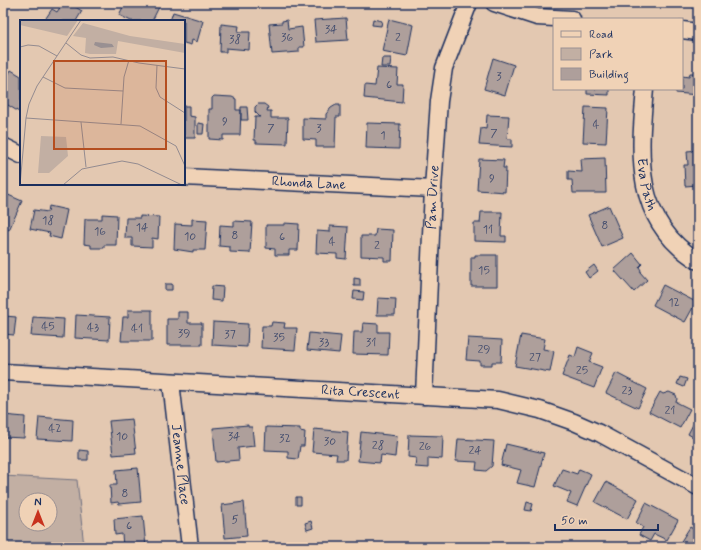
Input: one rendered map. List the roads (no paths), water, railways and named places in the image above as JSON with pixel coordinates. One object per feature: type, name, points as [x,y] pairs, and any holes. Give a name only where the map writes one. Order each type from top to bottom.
[{"type":"street","name":"Pam Drive","points":[[424,396],[433,189],[439,101],[444,68],[469,3]]},
{"type":"street","points":[[494,3],[537,17],[554,18]]},
{"type":"street","points":[[683,30],[698,32]]},
{"type":"street","name":"Eva Path","points":[[645,90],[641,169],[648,202],[664,230],[698,261]]},
{"type":"street","points":[[3,146],[20,154]]},
{"type":"street","name":"Rhonda Lane","points":[[185,177],[433,189]]},
{"type":"street","name":"Rita Crescent","points":[[3,372],[498,400],[540,410],[599,433],[698,487]]},
{"type":"street","name":"Jeanne Place","points":[[171,382],[190,547]]}]
